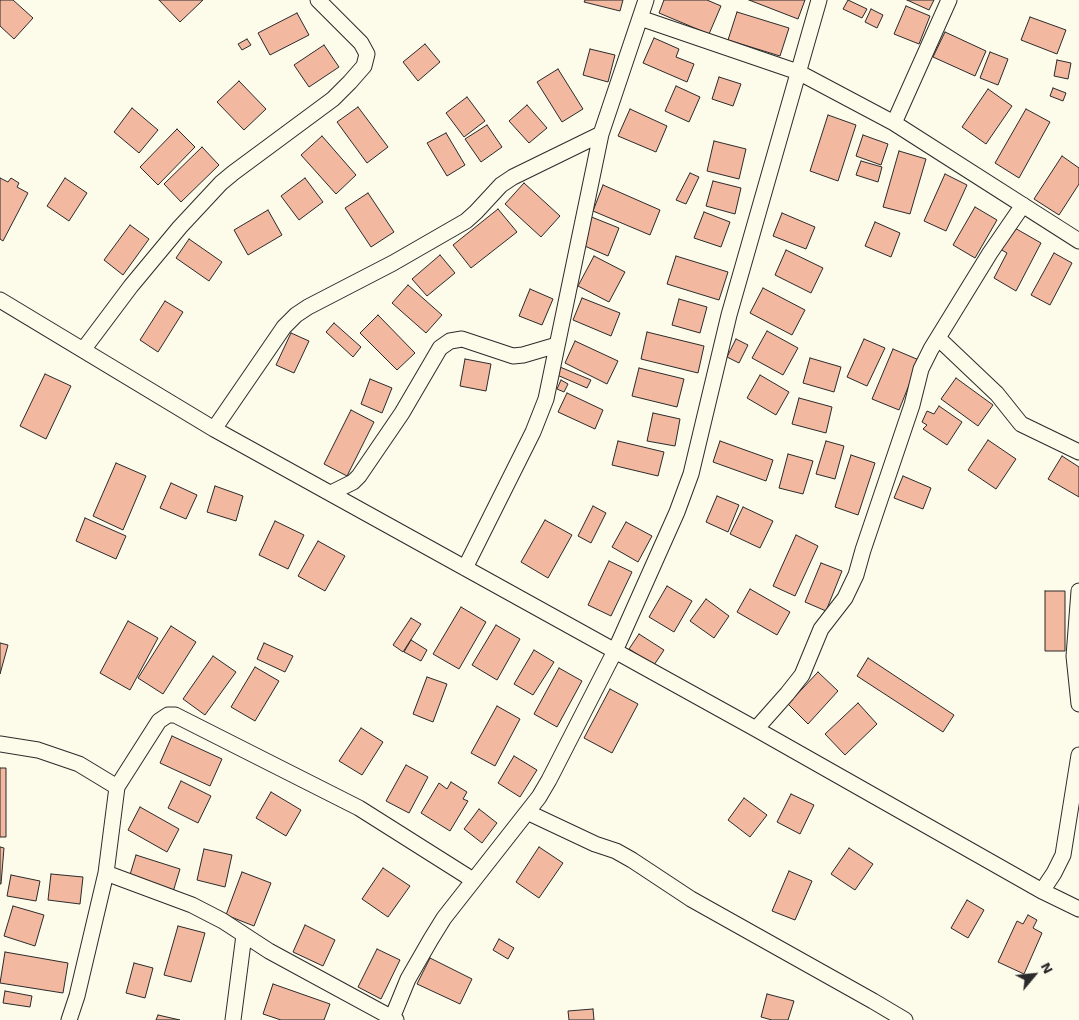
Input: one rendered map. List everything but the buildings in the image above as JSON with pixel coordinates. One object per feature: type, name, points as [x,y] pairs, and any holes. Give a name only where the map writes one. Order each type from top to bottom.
[{"type":"street","points":[[83,350],[131,286],[180,227],[221,183],[233,172],[332,99],[364,66],[367,54],[360,43],[318,0]]},
{"type":"street","points":[[465,568],[533,432],[546,399],[601,134],[646,0]]},
{"type":"street","points":[[106,872],[192,905],[223,921],[269,951],[394,1019],[408,979],[444,918],[539,797],[549,780],[616,651],[677,512],[691,474],[729,315],[819,0]]},
{"type":"street","points":[[894,123],[949,0]]},
{"type":"street","points":[[640,18],[798,72],[894,123],[1079,241]]},
{"type":"street","points":[[214,429],[284,326],[296,315],[466,221],[501,185],[513,177],[601,134]]},
{"type":"street","points":[[756,729],[802,675],[820,629],[845,598],[856,575],[912,405],[921,369],[990,252],[1023,206]]},
{"type":"street","points":[[0,300],[214,429],[756,729],[1042,891],[1079,909]]},
{"type":"street","points":[[938,338],[997,394],[1020,424],[1079,452]]},
{"type":"street","points":[[331,493],[353,482],[358,476],[402,413],[440,348],[450,341],[462,339],[513,356],[523,356],[557,345]]},
{"type":"street","points":[[1079,592],[1074,656],[1079,704]]},
{"type":"street","points":[[69,1020],[77,996],[106,872],[117,787],[159,721],[168,715],[175,715],[359,808],[473,880]]},
{"type":"street","points":[[0,744],[38,750],[79,764],[117,787]]},
{"type":"street","points":[[1042,891],[1063,855],[1079,755]]},
{"type":"street","points":[[527,812],[595,844],[616,851],[691,899],[905,1020]]},
{"type":"street","points":[[233,1020],[244,935]]}]
